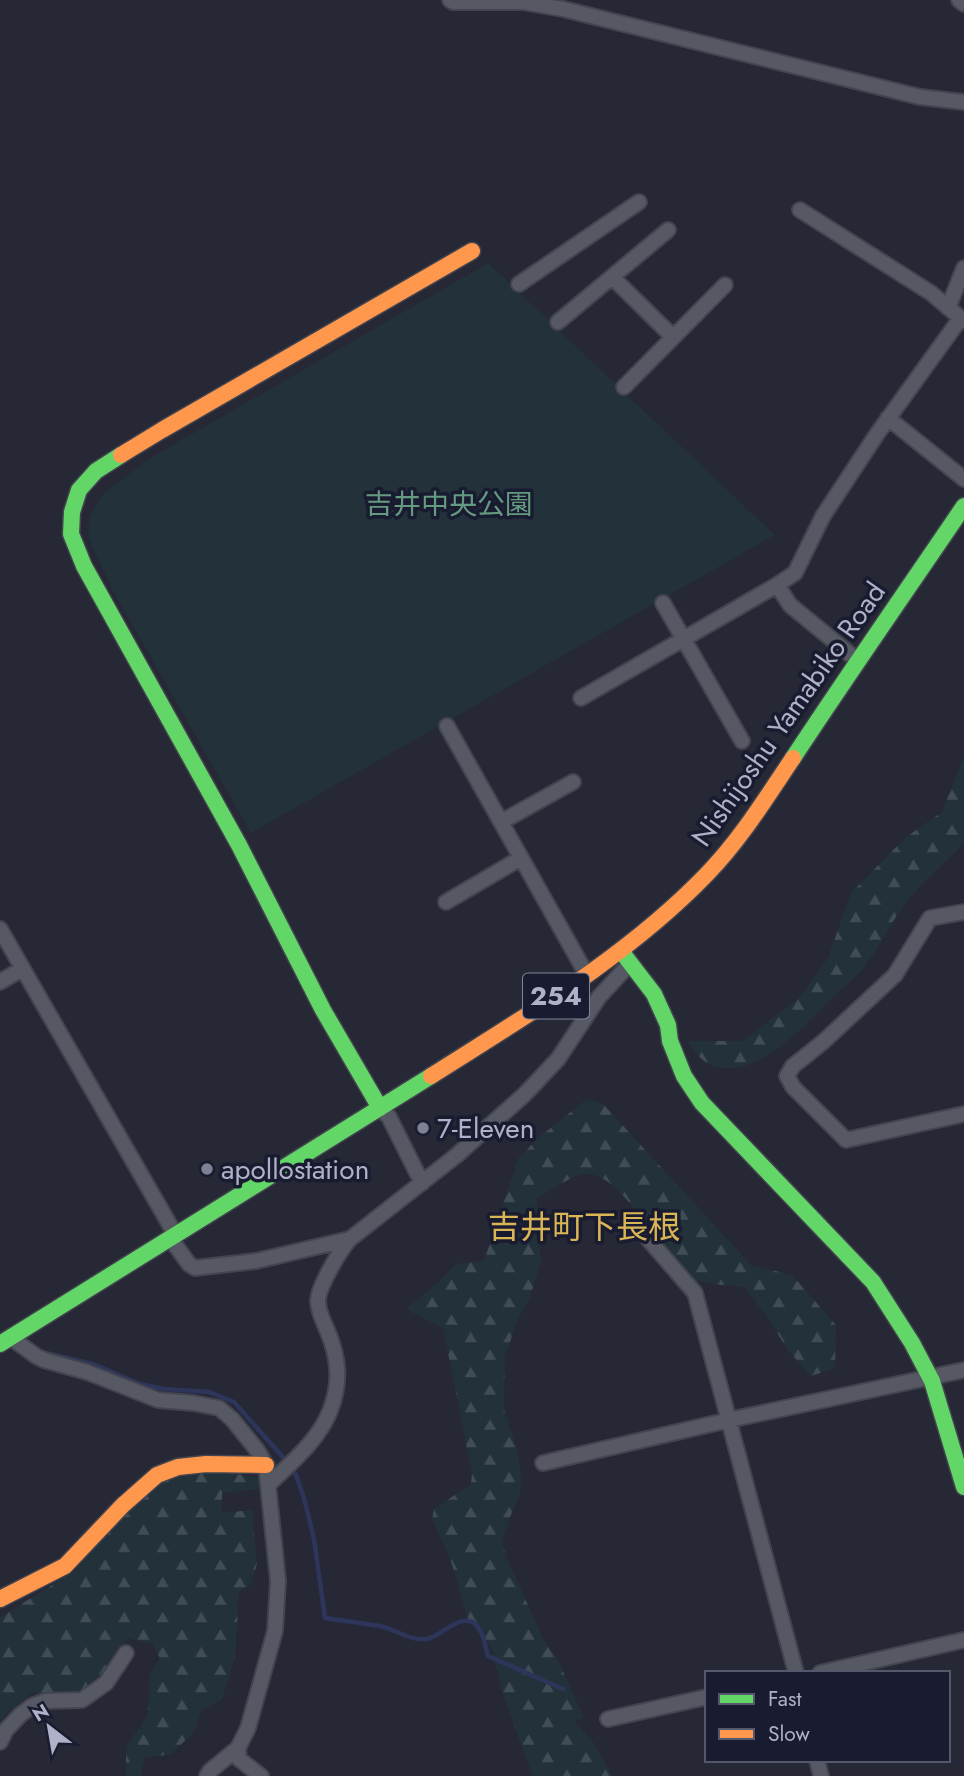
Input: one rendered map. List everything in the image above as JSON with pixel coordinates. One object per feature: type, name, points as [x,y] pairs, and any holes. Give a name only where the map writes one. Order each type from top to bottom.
[{"type":"main road","points":[[380,1108],[323,1010],[239,845],[84,566],[71,534],[72,512],[79,490],[96,471],[472,251]]},
{"type":"main road","name":"Nishijoshu Yamabiko Road","points":[[3,1335],[293,1163],[552,999],[621,951],[662,917],[708,873],[747,827],[856,660],[879,631],[964,506]]},
{"type":"main road","points":[[621,951],[654,993],[668,1025],[670,1041],[684,1076],[702,1103],[873,1282],[901,1324],[930,1378],[964,1487]]},
{"type":"main road","points":[[0,1599],[65,1566],[123,1505],[157,1475],[178,1466],[266,1465]]},
{"type":"street","points":[[450,0],[523,2],[563,9],[920,96],[964,102]]},
{"type":"street","points":[[959,0],[964,4]]},
{"type":"street","points":[[519,285],[639,202]]},
{"type":"street","points":[[581,698],[795,573],[824,516],[888,418],[962,320],[930,293],[800,210]]},
{"type":"street","points":[[558,322],[668,230]]},
{"type":"street","points":[[948,308],[964,268]]},
{"type":"street","points":[[612,277],[673,337]]},
{"type":"street","points":[[624,387],[724,285]]},
{"type":"street","points":[[888,418],[964,479]]},
{"type":"street","points":[[777,585],[790,605],[856,660]]},
{"type":"street","points":[[663,603],[742,741]]},
{"type":"street","points":[[447,726],[587,975]]},
{"type":"street","points":[[501,822],[573,782]]},
{"type":"street","points":[[446,902],[521,858]]},
{"type":"street","points":[[964,912],[930,918],[895,975],[793,1066],[787,1076],[793,1087],[846,1140],[964,1114]]},
{"type":"street","points":[[0,929],[189,1264],[195,1268],[256,1261],[350,1240]]},
{"type":"street","points":[[0,982],[22,969]]},
{"type":"street","points":[[268,1485],[306,1447],[331,1410],[338,1371],[336,1351],[322,1318],[318,1300],[342,1248],[457,1155],[525,1094],[558,1059],[599,997],[624,970]]},
{"type":"street","points":[[380,1108],[389,1117],[422,1183]]},
{"type":"street","points":[[630,1219],[695,1293],[795,1671]]},
{"type":"street","points":[[3,1335],[44,1360],[88,1372],[158,1400],[219,1408],[232,1419],[266,1465],[278,1581],[275,1631],[247,1728],[237,1748],[207,1776]]},
{"type":"street","points":[[543,1463],[964,1370]]},
{"type":"street","points":[[829,1671],[964,1640]]},
{"type":"street","points":[[0,1742],[6,1730],[32,1706],[45,1701],[82,1700],[98,1689],[106,1683],[126,1653]]},
{"type":"street","points":[[608,1718],[705,1697]]},
{"type":"street","points":[[237,1748],[239,1759],[261,1776]]},
{"type":"green space","name":"吉井中央公園","points":[[488,263],[775,535],[251,833],[112,589],[89,539],[91,515],[105,492],[154,456]]},
{"type":"green space","points":[[964,756],[964,843],[908,900],[863,968],[795,1035],[764,1057],[747,1065],[731,1068],[714,1066],[702,1059],[687,1041],[743,1041],[798,999],[828,958],[851,893],[905,838],[942,812]]},
{"type":"green space","points":[[587,1099],[603,1104],[751,1265],[792,1275],[836,1325],[835,1368],[811,1376],[787,1349],[744,1287],[691,1278],[679,1268],[625,1198],[595,1175],[580,1175],[537,1198],[541,1262],[530,1297],[517,1321],[505,1357],[504,1409],[517,1449],[521,1476],[520,1495],[503,1541],[505,1555],[584,1718],[574,1721],[593,1742],[612,1776],[533,1776],[504,1698],[491,1647],[468,1619],[450,1558],[432,1519],[434,1509],[471,1484],[472,1474],[443,1328],[406,1309],[456,1264],[484,1261],[518,1159],[538,1138]]},
{"type":"green space","points":[[186,1471],[223,1472],[263,1478],[259,1489],[222,1493],[222,1513],[252,1510],[257,1564],[251,1584],[239,1592],[235,1656],[222,1699],[202,1710],[193,1733],[171,1754],[145,1758],[140,1776],[126,1776],[126,1747],[148,1715],[150,1674],[160,1658],[152,1644],[128,1638],[100,1675],[78,1693],[32,1693],[5,1715],[0,1723],[0,1617],[75,1571],[129,1508],[160,1481]]},
{"type":"waterway","points":[[42,1352],[93,1364],[140,1384],[164,1389],[209,1392],[234,1402],[296,1475],[314,1539],[325,1618],[380,1626],[421,1639],[432,1637],[461,1621],[472,1622],[481,1632],[488,1656],[563,1689]]},
{"type":"traffic: fast","points":[[121,455],[96,471],[79,490],[72,512],[71,534],[84,566],[239,845],[323,1010],[380,1108]]},
{"type":"traffic: fast","points":[[793,758],[964,506]]},
{"type":"traffic: fast","points":[[621,951],[654,994],[668,1025],[670,1041],[684,1076],[702,1103],[873,1282],[912,1343],[932,1381],[964,1487]]},
{"type":"traffic: fast","points":[[0,1344],[431,1076]]},
{"type":"traffic: slow","points":[[121,455],[472,251]]},
{"type":"traffic: slow","points":[[431,1076],[575,983],[644,932],[676,904],[731,847],[793,758]]},
{"type":"traffic: slow","points":[[0,1599],[65,1566],[123,1505],[157,1475],[178,1467],[206,1464],[266,1465]]},
{"type":"place","name":"7-Eleven","points":[[423,1128]]},
{"type":"place","name":"apollostation","points":[[207,1169]]},
{"type":"district","name":"吉井町下長根","points":[[584,1227]]}]
